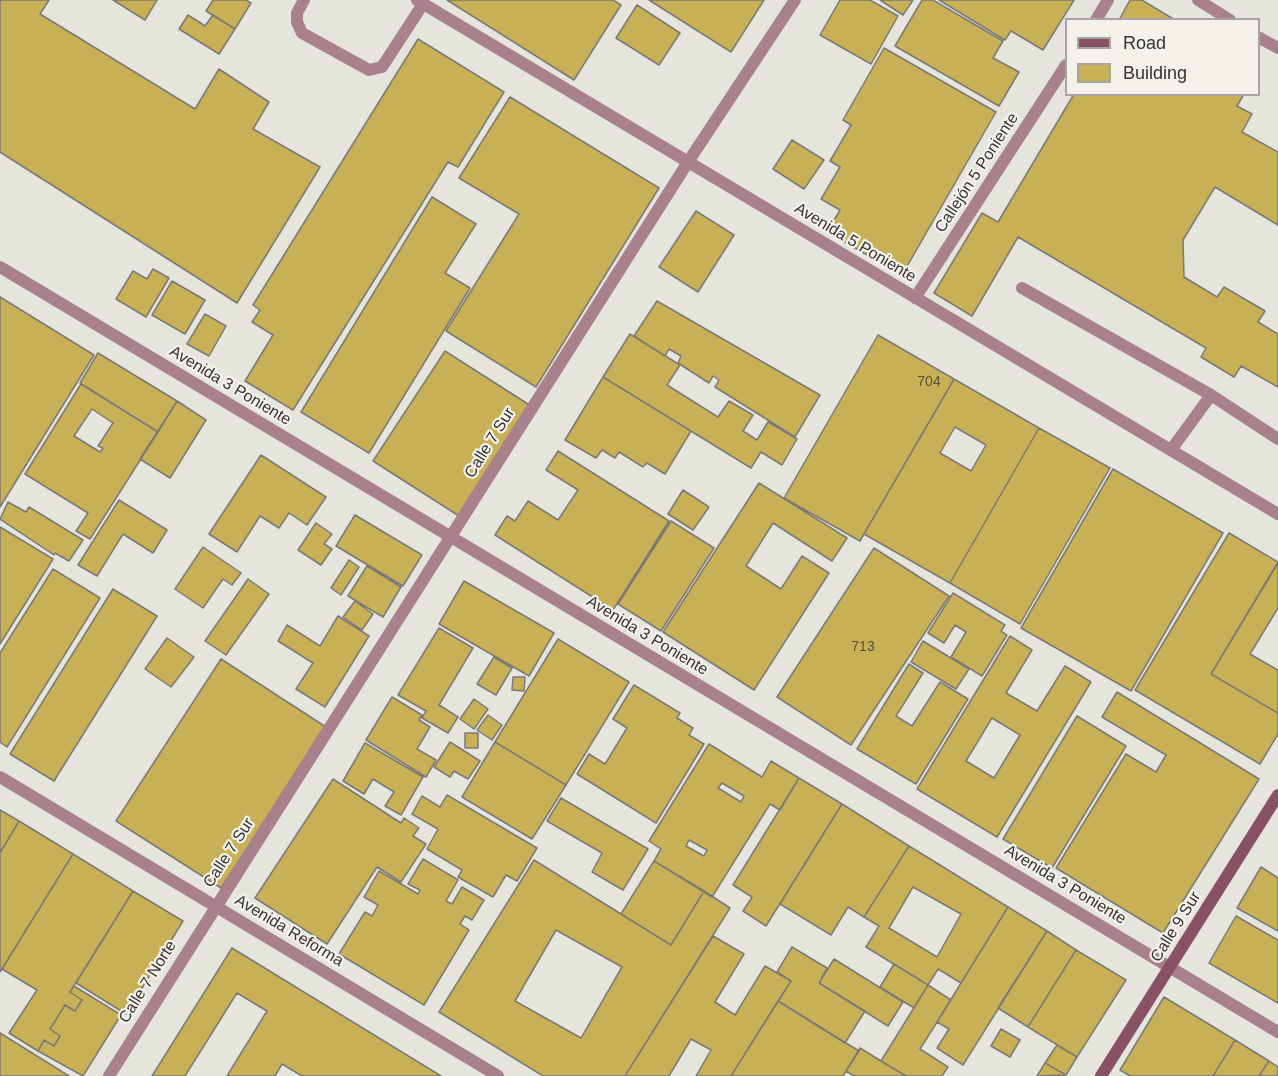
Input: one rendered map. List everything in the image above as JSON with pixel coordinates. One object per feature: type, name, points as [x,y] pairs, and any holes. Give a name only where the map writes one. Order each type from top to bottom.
[{"type":"street","points":[[304,0],[297,13],[297,22],[302,33],[369,70],[382,67],[420,2]]},
{"type":"street","name":"Calle 7 Sur","points":[[215,906],[688,162],[795,0]]},
{"type":"street","points":[[1097,18],[1108,0]]},
{"type":"street","points":[[1198,0],[1227,18]]},
{"type":"street","name":"Avenida 5 Poniente","points":[[420,2],[1278,514]]},
{"type":"street","points":[[1260,38],[1278,48]]},
{"type":"street","name":"Callejón 5 Poniente","points":[[915,298],[1065,67]]},
{"type":"street","name":"Avenida 3 Poniente","points":[[0,267],[1278,1032]]},
{"type":"street","points":[[1022,288],[1211,395],[1278,439]]},
{"type":"street","points":[[1171,450],[1211,395]]},
{"type":"street","name":"Avenida Reforma","points":[[0,777],[498,1076]]},
{"type":"street","name":"Calle 9 Sur","points":[[1101,1076],[1278,795]]},
{"type":"street","name":"Calle 7 Norte","points":[[109,1076],[215,906]]},
{"type":"building","points":[[0,0],[49,0],[40,14],[195,109],[219,69],[269,102],[253,129],[320,167],[237,303],[0,152]]},
{"type":"building","points":[[113,0],[157,0],[145,20]]},
{"type":"building","points":[[213,0],[246,0],[251,3],[235,29],[206,11]]},
{"type":"building","points":[[447,0],[613,0],[621,5],[574,80]]},
{"type":"building","points":[[649,0],[764,0],[731,52]]},
{"type":"building","points":[[840,0],[870,0],[898,16],[871,64],[820,35]]},
{"type":"building","points":[[880,0],[913,0],[903,15]]},
{"type":"building","points":[[922,0],[933,0],[1003,41],[993,58],[1019,72],[999,106],[895,46]]},
{"type":"building","points":[[939,0],[1074,0],[1043,50],[1011,31],[1005,40]]},
{"type":"building","points":[[1130,0],[1142,0],[1172,18],[1120,18]]},
{"type":"building","points":[[637,5],[680,33],[659,65],[616,38]]},
{"type":"building","points":[[188,15],[205,26],[213,15],[235,29],[219,54],[179,29]]},
{"type":"building","points":[[418,39],[504,92],[458,167],[448,162],[293,410],[245,381],[273,335],[252,322],[260,310],[253,305]]},
{"type":"building","points":[[884,48],[996,112],[902,275],[827,232],[840,210],[821,199],[840,167],[830,161],[851,125],[843,120]]},
{"type":"building","points":[[1073,96],[1243,96],[1237,106],[1252,114],[1242,132],[1278,152],[1278,225],[1215,187],[1183,240],[1184,277],[1217,297],[1224,287],[1265,311],[1258,322],[1278,334],[1278,387],[1241,366],[1234,377],[1201,357],[1206,348],[1018,237],[972,316],[934,293],[982,213],[998,222]]},
{"type":"building","points":[[510,97],[659,188],[536,387],[446,331],[519,214],[459,178]]},
{"type":"building","points":[[792,140],[824,160],[804,189],[773,169]]},
{"type":"building","points":[[432,197],[476,224],[445,273],[470,288],[369,453],[301,412]]},
{"type":"building","points":[[696,211],[734,235],[698,292],[659,267]]},
{"type":"building","points":[[153,269],[169,278],[146,317],[116,299],[133,271],[147,279]]},
{"type":"building","points":[[172,281],[205,300],[185,334],[152,315]]},
{"type":"building","points":[[0,297],[94,355],[0,507]]},
{"type":"building","points":[[657,301],[820,395],[795,437],[715,387],[719,380],[713,376],[709,383],[678,363],[681,356],[669,349],[665,356],[634,336]]},
{"type":"building","points":[[205,314],[226,326],[209,356],[187,344]]},
{"type":"building","points":[[630,334],[680,365],[667,385],[718,417],[729,401],[753,415],[743,431],[757,440],[768,422],[797,439],[782,465],[761,452],[751,468],[603,377]]},
{"type":"building","points":[[878,335],[954,379],[860,541],[784,498]]},
{"type":"building","points":[[445,351],[531,406],[459,516],[373,461]]},
{"type":"building","points":[[98,353],[177,401],[158,432],[80,383]]},
{"type":"building","points":[[603,377],[691,431],[665,474],[647,463],[643,467],[619,452],[615,458],[602,450],[596,458],[565,440]]},
{"type":"building","points":[[954,379],[1039,428],[950,583],[864,534]],"holes":[[[955,427],[986,445],[971,471],[940,453]]]},
{"type":"building","points":[[81,384],[158,432],[90,539],[76,531],[88,513],[25,474]],"holes":[[[92,409],[113,423],[98,446],[103,448],[100,452],[74,436]]]},
{"type":"building","points":[[177,401],[206,420],[170,478],[140,459]]},
{"type":"building","points":[[1039,428],[1110,468],[1020,624],[950,583]]},
{"type":"building","points":[[558,451],[669,521],[613,610],[495,535],[507,516],[515,521],[528,501],[558,520],[578,490],[546,470]]},
{"type":"building","points":[[261,455],[326,497],[307,525],[289,513],[279,528],[260,516],[237,552],[209,534]]},
{"type":"building","points":[[1113,469],[1223,533],[1131,691],[1021,628]]},
{"type":"building","points":[[759,483],[847,538],[832,561],[773,523],[746,566],[781,589],[802,556],[829,573],[754,690],[663,632]]},
{"type":"building","points":[[683,490],[709,507],[693,530],[668,514]]},
{"type":"building","points":[[119,500],[167,530],[153,553],[123,534],[97,576],[78,565]]},
{"type":"building","points":[[8,502],[26,512],[29,507],[83,540],[69,561],[55,553],[54,555],[0,519]]},
{"type":"building","points":[[355,515],[422,555],[403,586],[336,546]]},
{"type":"building","points":[[671,521],[714,548],[661,631],[618,604]]},
{"type":"building","points":[[316,523],[332,534],[324,544],[332,549],[321,565],[298,550]]},
{"type":"building","points":[[0,527],[53,559],[0,644]]},
{"type":"building","points":[[1229,533],[1278,562],[1211,674],[1278,713],[1278,734],[1260,764],[1135,690]]},
{"type":"building","points":[[203,547],[241,573],[232,585],[223,579],[203,608],[175,589]]},
{"type":"building","points":[[874,548],[949,596],[851,745],[777,697]]},
{"type":"building","points":[[349,560],[359,567],[341,595],[331,588]]},
{"type":"building","points":[[1278,563],[1278,608],[1250,654],[1278,670],[1278,713],[1211,674]]},
{"type":"building","points":[[367,566],[401,587],[383,617],[348,596]]},
{"type":"building","points":[[53,569],[100,598],[7,747],[0,742],[0,653]]},
{"type":"building","points":[[248,579],[269,594],[226,655],[205,641]]},
{"type":"building","points":[[464,581],[554,633],[529,676],[439,624]]},
{"type":"building","points":[[113,589],[157,616],[54,781],[10,754]]},
{"type":"building","points":[[953,593],[1005,625],[1001,631],[1007,635],[982,676],[951,657],[966,632],[955,625],[944,643],[928,633]]},
{"type":"building","points":[[355,601],[373,614],[362,630],[343,617]]},
{"type":"building","points":[[338,616],[369,636],[325,707],[296,689],[313,663],[278,641],[287,625],[320,646]]},
{"type":"building","points":[[439,628],[473,648],[439,705],[458,717],[448,733],[422,718],[426,711],[398,695]]},
{"type":"building","points":[[1010,636],[1032,650],[1006,693],[1037,711],[1065,666],[1091,682],[997,837],[917,789]],"holes":[[[992,718],[1020,735],[994,778],[966,761]]]},
{"type":"building","points":[[167,638],[194,657],[171,687],[145,669]]},
{"type":"building","points":[[558,639],[629,682],[566,785],[495,742]]},
{"type":"building","points":[[923,641],[969,669],[956,689],[911,662]]},
{"type":"building","points":[[494,657],[512,668],[496,695],[477,684]]},
{"type":"building","points":[[221,659],[326,727],[221,888],[116,821]]},
{"type":"building","points":[[909,664],[923,673],[896,716],[912,726],[940,682],[968,699],[916,784],[857,749]]},
{"type":"building","points":[[513,677],[525,677],[524,691],[512,690]]},
{"type":"building","points":[[634,685],[680,713],[677,718],[693,728],[689,735],[704,744],[656,823],[577,774],[589,754],[605,764],[627,728],[613,719]]},
{"type":"building","points":[[1117,692],[1259,779],[1163,933],[1056,868],[1126,754],[1156,772],[1166,755],[1102,717]]},
{"type":"building","points":[[392,697],[422,715],[419,720],[430,727],[417,749],[436,760],[426,777],[366,740]]},
{"type":"building","points":[[474,699],[488,709],[474,729],[460,719]]},
{"type":"building","points":[[488,715],[502,725],[492,740],[477,730]]},
{"type":"building","points":[[1077,716],[1126,746],[1052,868],[1003,839]]},
{"type":"building","points":[[465,733],[478,733],[478,748],[465,748]]},
{"type":"building","points":[[450,742],[480,761],[468,779],[454,771],[450,777],[434,767]]},
{"type":"building","points":[[495,742],[566,785],[532,839],[462,797]]},
{"type":"building","points":[[365,743],[423,777],[401,815],[385,806],[394,792],[373,779],[364,794],[343,781]]},
{"type":"building","points":[[709,744],[762,777],[771,761],[799,778],[780,810],[770,804],[712,897],[654,861],[661,849],[649,841]],"holes":[[[722,783],[744,796],[741,802],[718,788]],[[689,840],[707,850],[704,856],[686,846]]]},
{"type":"building","points":[[799,778],[842,804],[766,926],[743,911],[752,897],[733,885]]},
{"type":"building","points":[[333,779],[401,823],[404,818],[419,828],[413,836],[426,844],[401,882],[377,867],[327,944],[255,898]]},
{"type":"building","points":[[447,795],[537,848],[517,881],[506,875],[493,897],[458,877],[462,870],[427,849],[438,829],[412,814],[422,796],[440,807]]},
{"type":"building","points":[[561,798],[648,849],[623,890],[592,872],[602,853],[547,821]]},
{"type":"building","points":[[842,804],[909,846],[864,917],[848,907],[831,935],[780,904]]},
{"type":"building","points":[[0,810],[19,821],[0,853]]},
{"type":"building","points":[[19,821],[73,854],[0,972],[0,853]]},
{"type":"building","points":[[909,846],[1008,907],[961,983],[938,969],[928,985],[866,947],[879,926],[864,917]],"holes":[[[913,887],[961,914],[937,957],[889,928]]]},
{"type":"building","points":[[73,854],[133,891],[70,992],[82,1000],[75,1011],[65,1005],[50,1029],[60,1036],[54,1046],[44,1040],[38,1051],[9,1033],[37,990],[2,969]]},
{"type":"building","points":[[423,859],[458,880],[446,901],[452,904],[462,887],[484,900],[472,920],[465,916],[460,924],[469,930],[424,1005],[339,954],[365,912],[372,916],[378,905],[364,897],[379,871],[418,894],[420,890],[408,884]]},
{"type":"building","points":[[534,860],[671,945],[704,891],[730,908],[625,1076],[543,1076],[439,1012]],"holes":[[[556,930],[622,967],[581,1038],[515,1001]]]},
{"type":"building","points":[[654,861],[704,891],[671,945],[621,914]]},
{"type":"building","points":[[1261,867],[1278,878],[1278,931],[1237,908]]},
{"type":"building","points":[[133,891],[183,921],[126,1014],[76,983]]},
{"type":"building","points":[[1008,907],[1047,931],[963,1065],[937,1048],[949,1029],[937,1022]]},
{"type":"building","points":[[1236,916],[1278,940],[1278,1003],[1209,963]]},
{"type":"building","points":[[1047,931],[1076,950],[1028,1027],[998,1008]]},
{"type":"building","points":[[713,936],[744,954],[715,1002],[735,1015],[765,966],[791,981],[731,1076],[696,1076],[711,1050],[691,1039],[669,1076],[625,1076]]},
{"type":"building","points":[[792,947],[827,968],[819,983],[865,1011],[845,1043],[778,1001],[791,981],[777,972]]},
{"type":"building","points":[[232,948],[441,1076],[302,1076],[282,1064],[275,1076],[227,1076],[267,1011],[237,993],[185,1076],[152,1076]]},
{"type":"building","points":[[1076,950],[1126,980],[1077,1057],[1028,1027]]},
{"type":"building","points":[[834,959],[903,1002],[888,1026],[819,983]]},
{"type":"building","points":[[894,964],[928,985],[914,1008],[880,987]]},
{"type":"building","points":[[928,985],[951,1000],[920,1049],[948,1067],[942,1076],[906,1076],[881,1061]]},
{"type":"building","points":[[74,986],[121,1015],[83,1076],[38,1051],[44,1040],[54,1046],[60,1036],[50,1029],[65,1005],[75,1011],[82,1000],[70,992]]},
{"type":"building","points":[[1164,997],[1235,1040],[1213,1076],[1130,1076],[1120,1070]]},
{"type":"building","points":[[778,1001],[859,1051],[843,1076],[731,1076]]},
{"type":"building","points":[[1001,1029],[1020,1040],[1010,1057],[991,1046]]},
{"type":"building","points":[[0,1033],[69,1076],[0,1076]]},
{"type":"building","points":[[1235,1040],[1269,1061],[1259,1076],[1213,1076]]},
{"type":"building","points":[[1057,1045],[1077,1057],[1066,1075],[1045,1063]]},
{"type":"building","points":[[860,1048],[906,1076],[854,1076],[846,1071]]},
{"type":"building","points":[[1269,1061],[1278,1067],[1278,1076],[1259,1076]]},
{"type":"building","points":[[1045,1063],[1066,1075],[1037,1076]]}]
